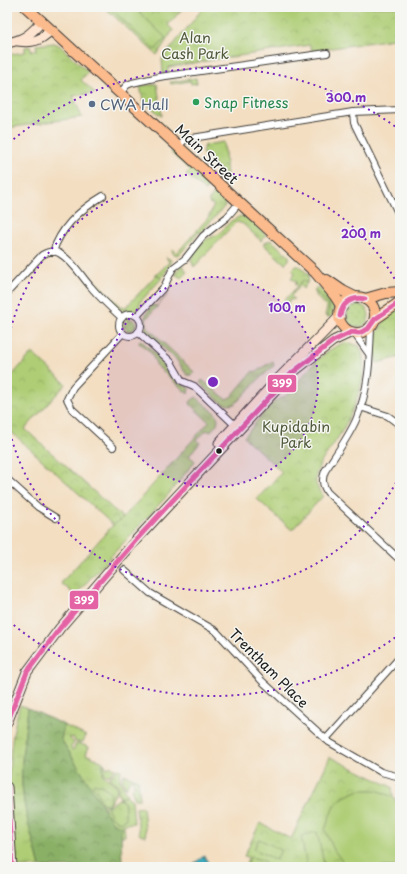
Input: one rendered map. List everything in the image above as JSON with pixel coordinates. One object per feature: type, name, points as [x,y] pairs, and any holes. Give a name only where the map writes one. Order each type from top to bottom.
[{"type":"main road","name":"Main Street","points":[[26,7],[316,272],[343,291],[361,299]]},
{"type":"main road","points":[[7,43],[17,41],[29,35],[42,21]]},
{"type":"main road","points":[[17,41],[33,43],[40,40],[51,30]]},
{"type":"main road","name":"Main Street","points":[[316,272],[335,296],[341,311]]},
{"type":"main road","points":[[7,723],[27,672],[60,628],[136,540],[316,340],[341,311],[348,300],[400,292]]},
{"type":"main road","points":[[361,299],[373,307],[373,322]]},
{"type":"main road","points":[[238,427],[292,373],[330,344],[353,333],[364,332],[373,322],[400,302]]},
{"type":"main road","points":[[341,311],[343,326],[353,333]]},
{"type":"main road","points":[[316,340],[330,344]]},
{"type":"main road","points":[[7,787],[12,867]]},
{"type":"street","points":[[120,93],[127,85],[159,77],[327,53]]},
{"type":"street","points":[[178,146],[186,139],[353,112],[400,110]]},
{"type":"street","points":[[353,112],[354,123],[400,217]]},
{"type":"street","points":[[53,252],[62,231],[85,207],[103,196]]},
{"type":"street","points":[[137,316],[167,282],[173,268],[185,259],[203,236],[227,217],[239,203]]},
{"type":"street","points":[[7,293],[42,255],[47,252],[59,253],[80,272],[90,286],[122,318]]},
{"type":"street","points":[[131,314],[137,316],[141,322],[138,332],[129,335],[123,333],[119,324],[122,318],[131,314]]},
{"type":"street","points":[[373,322],[369,354],[370,370],[360,407],[353,426],[325,471],[323,486],[327,492],[400,560]]},
{"type":"street","points":[[138,332],[171,362],[182,381],[194,386],[238,427]]},
{"type":"street","points":[[113,447],[72,409],[67,399],[73,387],[123,333]]},
{"type":"street","points":[[353,333],[369,354]]},
{"type":"street","points":[[360,407],[388,416],[400,425]]},
{"type":"street","points":[[7,479],[38,507],[56,518]]},
{"type":"street","name":"Trentham Place","points":[[124,570],[150,593],[216,631],[262,681],[326,739],[381,772],[400,777]]},
{"type":"street","points":[[326,739],[400,657]]},
{"type":"green space","name":"Alan Cash Park","points":[[104,7],[184,7],[168,25],[173,30],[157,55]]},
{"type":"green space","points":[[109,7],[134,7],[166,38],[155,50]]},
{"type":"green space","points":[[204,7],[400,7],[400,38],[312,51],[310,45],[168,67],[168,73],[163,74],[162,59]]},
{"type":"green space","points":[[54,43],[59,45],[88,72],[81,80],[95,93],[73,96],[82,117],[7,128],[7,55],[25,52],[25,47],[30,46],[31,51],[37,50],[36,45]]},
{"type":"green space","points":[[196,78],[197,83],[191,84],[190,81],[171,84],[170,82]]},
{"type":"green space","points":[[157,84],[162,116],[143,100],[140,86]]},
{"type":"green space","points":[[224,142],[227,176],[202,153],[205,145]]},
{"type":"green space","points":[[174,150],[209,183],[205,191],[186,174],[190,170],[171,153]]},
{"type":"green space","points":[[217,191],[224,201],[225,206],[200,233],[197,230],[208,218],[214,205],[209,203],[209,200]]},
{"type":"green space","points":[[241,216],[248,218],[266,235],[261,241],[243,224],[237,222],[194,267],[191,260],[195,251],[205,240],[219,234],[231,221]]},
{"type":"green space","points":[[197,230],[199,232],[180,254],[176,255],[172,252],[173,249],[177,253]]},
{"type":"green space","points":[[271,240],[289,256],[289,260],[285,264],[263,244]]},
{"type":"green space","points":[[166,257],[171,260],[171,263],[162,278],[156,275],[169,262]]},
{"type":"green space","points":[[181,265],[187,272],[181,278],[175,274]]},
{"type":"green space","points":[[296,266],[299,266],[309,275],[307,283],[303,280],[298,286],[295,284],[297,282],[291,278],[295,273],[292,270]]},
{"type":"green space","points":[[156,275],[162,278],[141,301],[138,309],[131,311],[125,311],[114,306],[94,287],[97,283],[121,306],[126,307]]},
{"type":"green space","points":[[303,280],[307,283],[303,289],[300,286],[291,296],[294,299],[288,301],[288,306],[283,302]]},
{"type":"green space","points":[[317,287],[331,299],[333,303],[334,308],[331,317],[326,317],[330,308],[326,301],[314,290]]},
{"type":"green space","points":[[314,290],[328,305],[329,309],[326,317],[325,315],[327,308],[317,297]]},
{"type":"green space","points":[[168,294],[146,319],[146,326],[194,372],[191,375],[187,375],[176,359],[151,337],[150,338],[145,329],[144,322],[149,309],[152,305],[157,306]]},
{"type":"green space","points":[[358,305],[366,308],[369,316],[366,324],[358,327],[350,324],[347,316],[350,308]]},
{"type":"green space","points":[[400,309],[400,357],[377,363],[374,347],[376,335],[386,319],[395,311]]},
{"type":"green space","points":[[130,319],[134,321],[136,325],[134,329],[130,331],[126,329],[124,325],[126,321]]},
{"type":"green space","points":[[140,340],[166,362],[177,381],[189,388],[188,394],[157,366],[151,352],[139,343]]},
{"type":"green space","name":"Kupidabin Park","points":[[347,342],[359,346],[363,356],[362,380],[358,394],[354,407],[343,430],[317,471],[316,484],[323,496],[292,530],[257,499],[282,472],[244,437],[269,407],[277,400],[288,394],[315,362],[338,345]]},
{"type":"green space","points":[[32,353],[66,384],[25,429],[123,518],[113,525],[7,428],[7,381]]},
{"type":"green space","points":[[273,361],[274,366],[236,403],[231,405],[216,399],[200,383],[202,380],[226,399],[231,397],[253,371],[255,372]]},
{"type":"green space","points":[[196,397],[215,413],[218,419],[217,424],[210,432],[207,430],[196,440],[200,443],[189,456],[195,461],[168,495],[75,595],[61,583],[113,525],[123,518],[209,422],[191,405],[190,402]]},
{"type":"green space","points":[[20,705],[28,708],[22,762],[24,804],[40,867],[15,867],[9,786],[11,745]]},
{"type":"green space","points":[[28,708],[64,725],[61,739],[113,823],[121,826],[122,867],[40,867],[26,813],[22,784],[23,751]]},
{"type":"green space","points":[[64,725],[86,736],[83,742],[75,742],[74,738],[69,737],[74,743],[71,747],[72,750],[78,743],[89,747],[86,754],[103,762],[103,775],[116,785],[117,790],[109,805],[102,806],[61,739]]},
{"type":"green space","points":[[330,757],[392,787],[393,797],[400,806],[400,867],[245,867],[248,857],[244,856],[260,823],[291,839]]},
{"type":"green space","points":[[104,763],[107,768],[111,766],[115,768],[109,776],[104,774]]},
{"type":"green space","points":[[117,769],[121,770],[120,780],[127,795],[119,797],[120,794],[118,793],[118,785],[109,778]]},
{"type":"green space","points":[[124,774],[138,780],[140,799],[135,799],[131,789],[136,785],[133,784],[134,780],[130,780],[126,788],[122,780]]},
{"type":"green space","points":[[94,783],[102,786],[110,793],[111,796],[108,804],[102,803],[97,791],[92,786]]},
{"type":"green space","points":[[360,790],[376,790],[393,797],[400,806],[400,867],[346,867],[334,850],[325,830],[330,815],[339,800]]},
{"type":"green space","points":[[127,796],[132,800],[134,823],[124,824],[125,836],[121,836],[121,826],[113,823],[103,808],[109,806],[108,809],[116,821],[123,821],[126,816],[122,800],[119,799]]},
{"type":"green space","points":[[119,799],[124,802],[126,819],[120,822],[113,818],[108,809],[109,806]]},
{"type":"green space","points":[[143,807],[146,837],[139,834],[136,808]]},
{"type":"green space","points":[[317,832],[324,864],[307,867],[301,836]]},
{"type":"green space","points":[[259,839],[281,850],[276,860],[254,849]]},
{"type":"green space","points":[[250,857],[265,861],[263,867],[247,867]]},
{"type":"water","points":[[204,856],[211,867],[189,867]]},
{"type":"transit line","name":"399","points":[[340,316],[345,304],[352,300],[360,298],[365,299]]},
{"type":"transit line","name":"399","points":[[7,723],[27,672],[60,628],[136,540],[186,486],[292,373],[333,341],[352,332],[359,333],[368,329],[375,319],[400,302]]},
{"type":"transit line","name":"399","points":[[7,787],[12,867]]},
{"type":"place","name":"Snap Fitness","points":[[196,102]]},
{"type":"place","name":"CWA Hall","points":[[92,104]]}]
